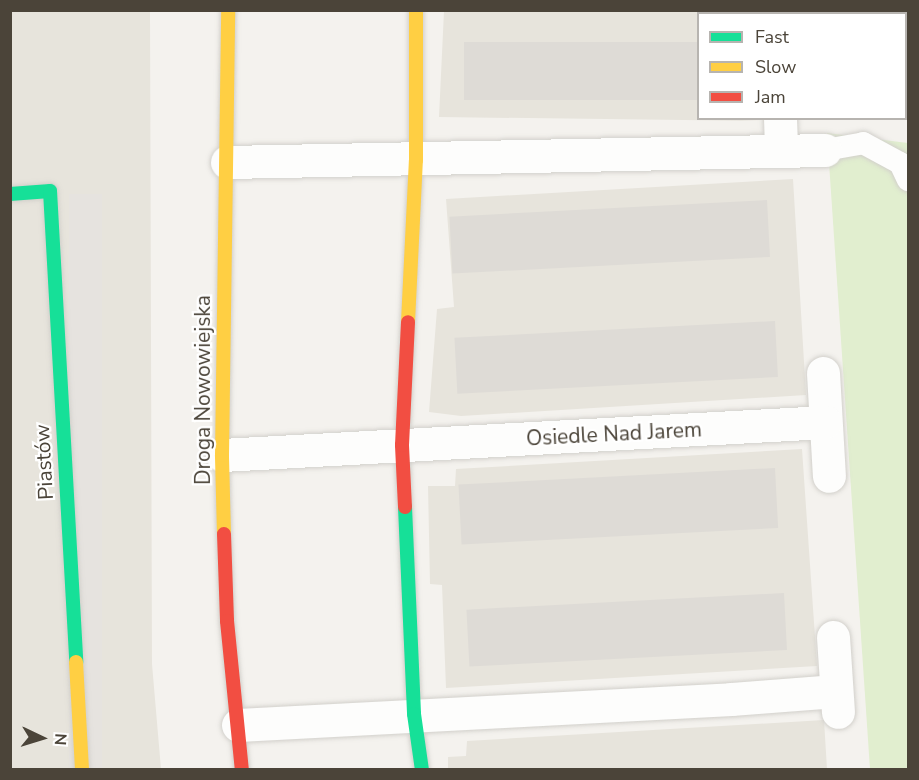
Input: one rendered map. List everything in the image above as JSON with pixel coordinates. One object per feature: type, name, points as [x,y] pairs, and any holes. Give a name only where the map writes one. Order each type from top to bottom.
[{"type":"street","name":"Droga Nowowiejska","points":[[228,10],[222,455],[228,621],[242,770]]},
{"type":"street","points":[[416,10],[416,160],[402,445],[414,714],[422,770]]},
{"type":"street","points":[[780,120],[781,152]]},
{"type":"street","points":[[227,162],[825,150]]},
{"type":"street","name":"Piastów","points":[[10,194],[50,191],[82,770]]},
{"type":"street","points":[[822,374],[829,476]]},
{"type":"street","name":"Osiedle Nad Jarem","points":[[222,455],[825,422]]},
{"type":"street","points":[[238,725],[731,699],[837,701],[833,637]]},
{"type":"lane","points":[[825,150],[863,143],[900,163],[909,180]]},
{"type":"shaded area","points":[[10,11],[150,11],[152,664],[161,769],[11,769]]},
{"type":"shaded area","points":[[444,11],[720,12],[697,12],[697,120],[762,121],[439,117]]},
{"type":"shaded area","points":[[793,179],[806,395],[461,416],[429,412],[437,309],[454,307],[446,199]]},
{"type":"shaded area","points":[[69,194],[102,194],[102,770],[69,770]]},
{"type":"shaded area","points":[[802,449],[817,666],[446,688],[442,585],[430,584],[428,486],[455,486],[456,469]]},
{"type":"shaded area","points":[[824,720],[827,769],[448,769],[448,757],[466,756],[467,741]]},
{"type":"green space","points":[[827,133],[908,143],[908,769],[870,769]]},
{"type":"building","points":[[464,42],[697,42],[697,100],[464,100]]},
{"type":"building","points":[[767,200],[770,257],[452,274],[449,217]]},
{"type":"building","points":[[775,321],[778,377],[457,394],[454,338]]},
{"type":"building","points":[[775,468],[778,528],[462,545],[458,485]]},
{"type":"building","points":[[784,593],[787,650],[469,667],[466,610]]},
{"type":"traffic: fast","points":[[10,194],[50,191],[76,662]]},
{"type":"traffic: fast","points":[[405,507],[414,714],[422,770]]},
{"type":"traffic: slow","points":[[224,534],[222,455],[228,10]]},
{"type":"traffic: slow","points":[[408,322],[416,160],[416,10]]},
{"type":"traffic: slow","points":[[76,662],[82,770]]},
{"type":"traffic: jam","points":[[405,507],[402,445],[408,322]]},
{"type":"traffic: jam","points":[[224,534],[227,621],[242,770]]}]
